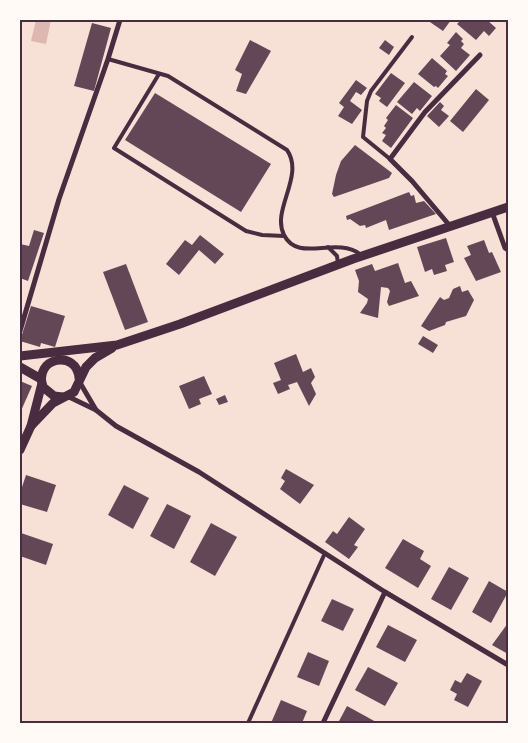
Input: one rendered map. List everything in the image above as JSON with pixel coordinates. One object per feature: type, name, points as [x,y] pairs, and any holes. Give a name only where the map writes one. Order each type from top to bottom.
[{"type":"street","points":[[20,331],[59,199],[120,20]]},
{"type":"street","points":[[450,226],[390,158],[425,112],[480,54]]},
{"type":"street","points":[[20,450],[31,426],[44,368],[59,358],[117,345],[180,324],[363,256],[508,207]]},
{"type":"street","points":[[492,212],[505,248],[508,250]]},
{"type":"street","points":[[31,426],[53,403],[76,389],[86,367],[95,358],[117,345]]},
{"type":"street","points":[[20,356],[36,355],[68,361],[75,367],[79,380],[96,410]]},
{"type":"street","points":[[20,367],[42,381],[43,387],[50,394],[65,397],[96,410],[116,426],[199,472],[385,592],[508,665]]},
{"type":"street","points":[[323,723],[385,592]]},
{"type":"lane","points":[[390,158],[362,137],[367,101],[370,91],[412,37]]},
{"type":"lane","points":[[108,59],[168,76],[287,150],[291,156],[293,169],[282,215],[281,227],[284,236],[290,244],[298,249],[339,247],[354,250],[363,256]]},
{"type":"lane","points":[[159,74],[114,148],[246,231],[284,236]]},
{"type":"lane","points":[[328,247],[337,256],[339,265]]},
{"type":"lane","points":[[248,723],[325,553]]},
{"type":"shaded area","points":[[36,20],[51,20],[46,44],[31,41]]},
{"type":"building","points":[[427,20],[451,20],[443,31]]},
{"type":"building","points":[[461,20],[487,20],[496,28],[489,36],[484,31],[476,40],[457,24]]},
{"type":"building","points":[[92,23],[111,28],[94,91],[74,86]]},
{"type":"building","points":[[456,32],[463,39],[461,41],[464,44],[461,48],[470,55],[456,71],[440,56],[450,45],[447,43]]},
{"type":"building","points":[[250,40],[271,51],[246,94],[236,91],[242,74],[235,70]]},
{"type":"building","points":[[385,40],[394,47],[389,55],[379,48]]},
{"type":"building","points":[[432,58],[447,71],[445,74],[448,76],[438,88],[418,74]]},
{"type":"building","points":[[391,73],[405,83],[387,107],[379,101],[381,98],[375,94]]},
{"type":"building","points":[[356,80],[367,88],[361,95],[356,92],[350,101],[362,110],[352,124],[338,116],[344,107],[339,103]]},
{"type":"building","points":[[414,82],[432,96],[420,111],[417,108],[412,114],[397,102]]},
{"type":"building","points":[[476,89],[489,100],[463,132],[450,121]]},
{"type":"building","points":[[155,93],[271,164],[241,212],[125,140]]},
{"type":"building","points":[[440,102],[444,106],[441,110],[449,116],[439,127],[427,116]]},
{"type":"building","points":[[396,105],[413,118],[391,148],[382,141],[386,135],[382,133],[386,128],[384,126],[388,120],[386,118]]},
{"type":"building","points":[[355,145],[392,173],[389,178],[334,197],[332,194],[341,161]]},
{"type":"building","points":[[409,192],[411,196],[414,195],[416,203],[424,201],[436,214],[389,230],[386,220],[366,228],[365,225],[360,226],[350,219],[347,220],[346,216]]},
{"type":"building","points":[[34,230],[44,233],[28,281],[20,278],[20,244],[29,246]]},
{"type":"building","points":[[200,235],[224,254],[215,264],[199,250],[179,275],[166,264],[185,240],[192,245]]},
{"type":"building","points":[[446,238],[454,262],[445,265],[447,271],[434,275],[432,269],[425,272],[417,247]]},
{"type":"building","points":[[484,240],[489,253],[492,252],[501,272],[476,281],[464,258],[471,255],[467,246]]},
{"type":"building","points":[[398,263],[405,283],[411,281],[419,296],[389,306],[387,302],[390,291],[388,288],[381,287],[378,318],[360,313],[368,299],[358,292],[359,281],[355,270],[372,264],[375,271]]},
{"type":"building","points":[[126,264],[148,322],[125,330],[103,272]]},
{"type":"building","points":[[460,286],[462,292],[468,290],[474,300],[466,316],[446,322],[445,325],[429,331],[421,326],[440,297],[444,300],[449,298],[453,289]]},
{"type":"building","points":[[31,306],[65,316],[55,347],[41,343],[40,347],[20,341]]},
{"type":"building","points":[[423,336],[438,345],[433,353],[418,344]]},
{"type":"building","points":[[296,354],[303,372],[311,368],[315,377],[311,383],[316,394],[309,406],[297,382],[288,385],[290,389],[278,394],[273,383],[281,380],[274,363]]},
{"type":"building","points":[[204,376],[212,394],[199,399],[201,404],[189,409],[179,386]]},
{"type":"building","points":[[20,381],[32,386],[20,413]]},
{"type":"building","points":[[225,395],[228,402],[219,405],[216,399]]},
{"type":"building","points":[[286,469],[314,485],[300,504],[280,489],[285,481],[281,478]]},
{"type":"building","points":[[26,475],[56,485],[47,512],[20,504],[20,493]]},
{"type":"building","points":[[124,485],[149,498],[133,529],[108,515]]},
{"type":"building","points":[[167,504],[191,516],[174,549],[150,536]]},
{"type":"building","points":[[349,517],[365,529],[354,545],[358,547],[349,559],[325,542],[333,531],[337,534]]},
{"type":"building","points":[[211,523],[237,537],[215,576],[190,562]]},
{"type":"building","points":[[21,533],[53,544],[46,565],[20,556]]},
{"type":"building","points":[[403,539],[424,551],[420,559],[431,566],[418,588],[385,568]]},
{"type":"building","points":[[449,567],[469,578],[451,610],[431,599]]},
{"type":"building","points":[[489,581],[508,592],[491,623],[472,612]]},
{"type":"building","points":[[332,599],[354,609],[343,631],[321,621]]},
{"type":"building","points":[[508,623],[508,654],[492,645]]},
{"type":"building","points":[[388,625],[417,640],[405,662],[376,647]]},
{"type":"building","points":[[308,652],[329,661],[319,686],[297,677]]},
{"type":"building","points":[[368,667],[398,683],[385,706],[355,690]]},
{"type":"building","points":[[467,673],[482,681],[468,707],[454,700],[457,694],[450,690],[455,680],[461,683]]},
{"type":"building","points":[[281,700],[307,711],[302,723],[271,723]]},
{"type":"building","points":[[347,706],[378,723],[338,723]]}]
